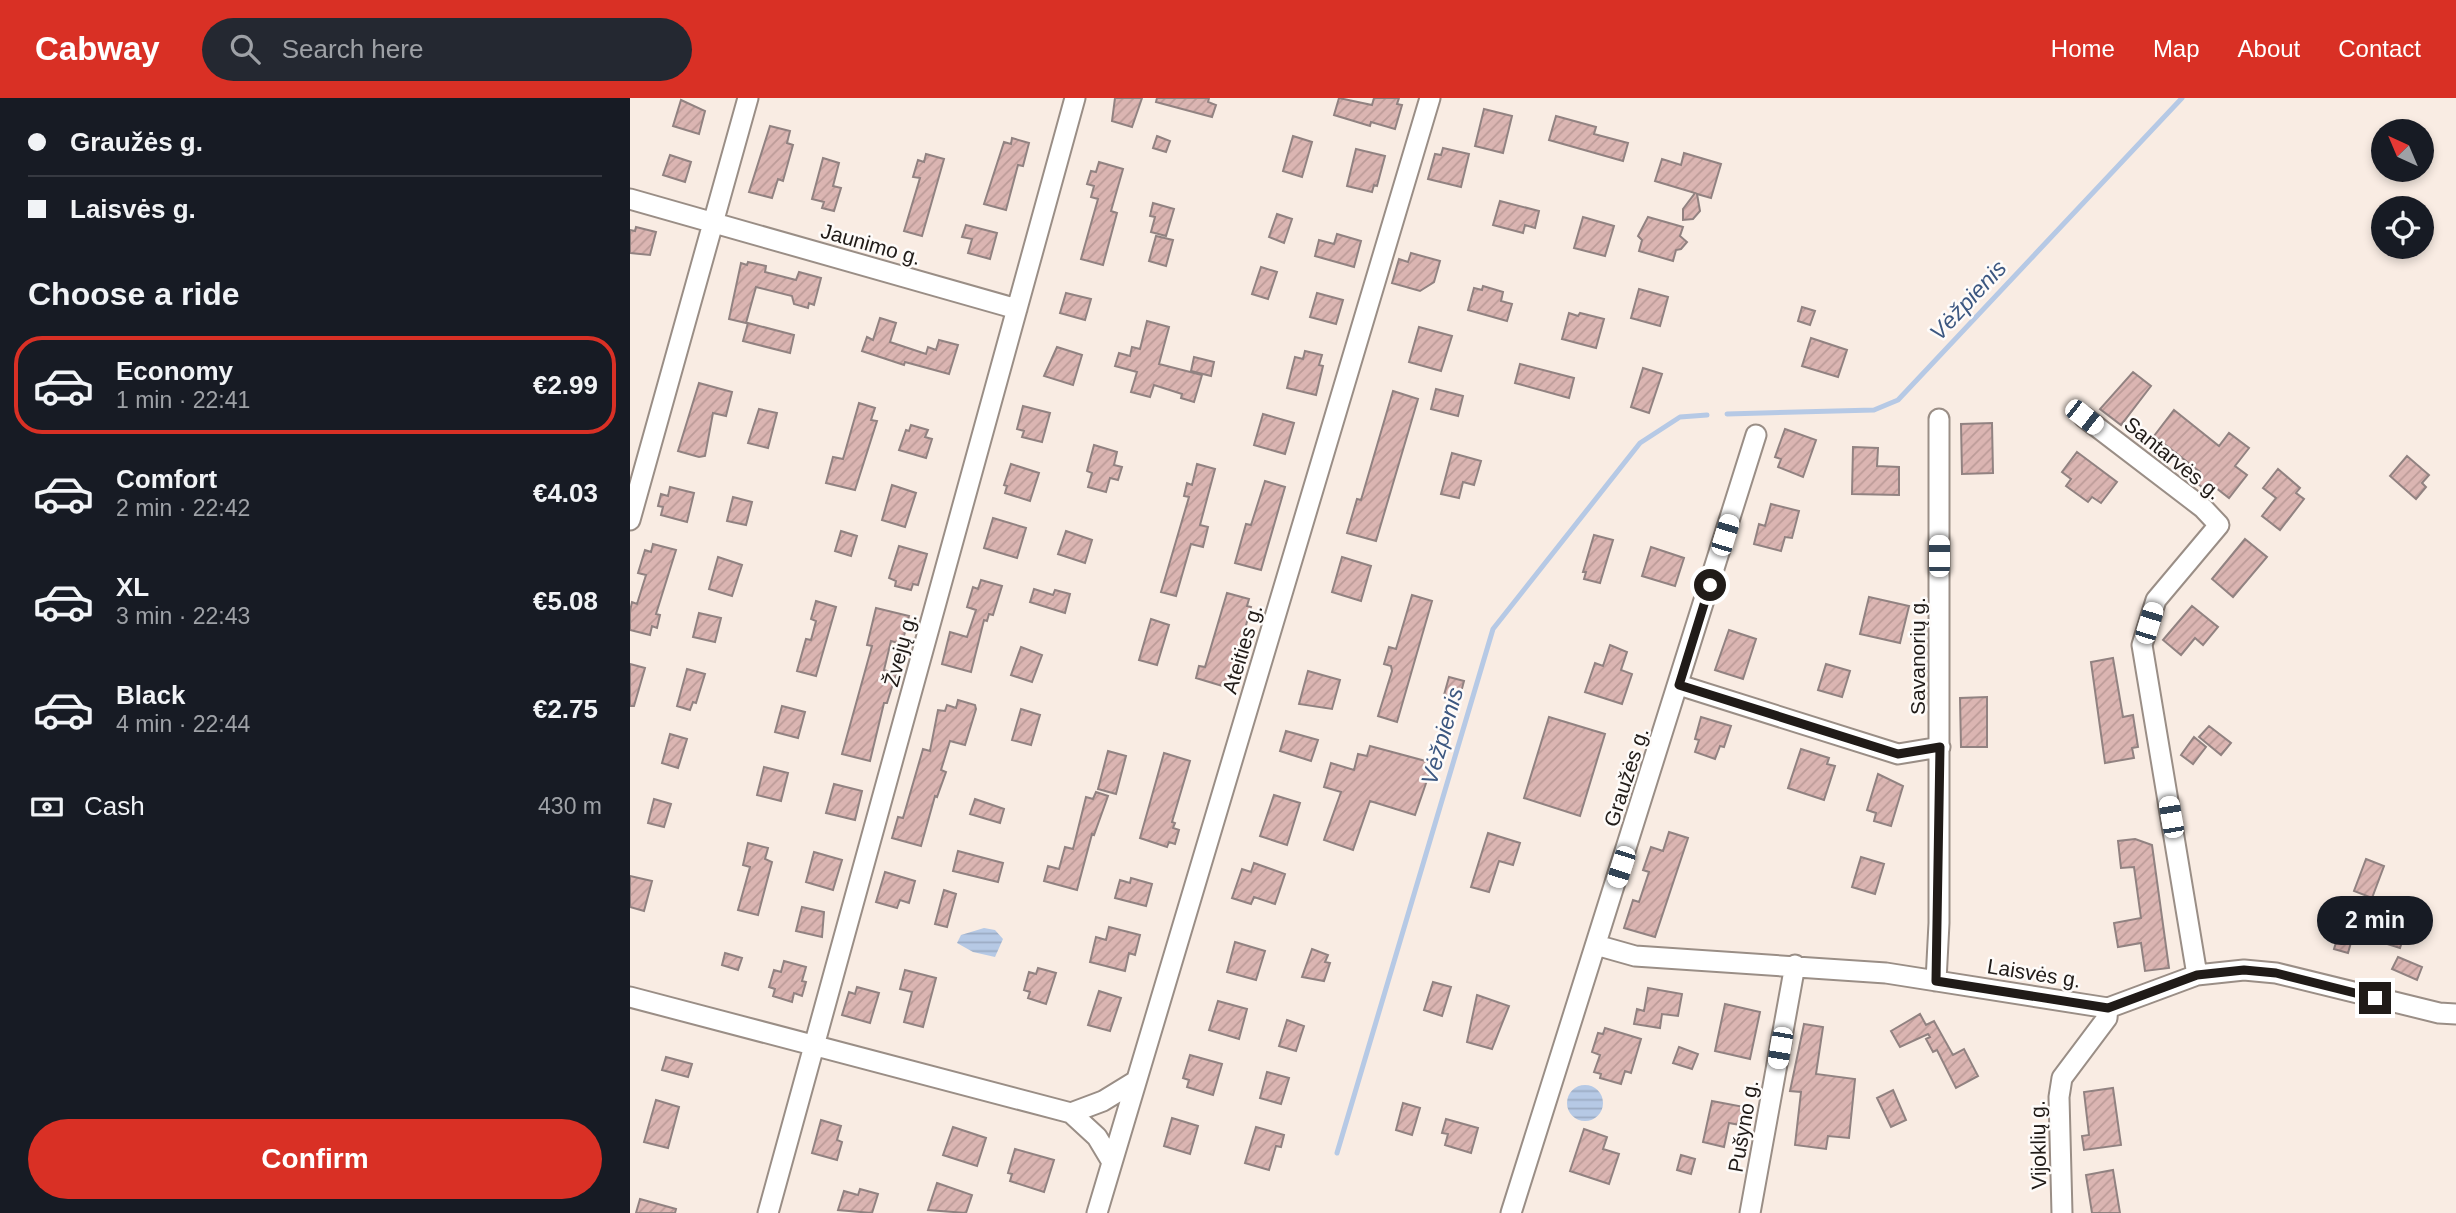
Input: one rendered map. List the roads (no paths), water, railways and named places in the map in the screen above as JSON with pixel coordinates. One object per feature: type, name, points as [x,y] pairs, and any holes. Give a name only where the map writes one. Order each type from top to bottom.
[{"type":"street","points":[[630,520],[748,98]]},
{"type":"street","name":"Žvejų g.","points":[[768,1213],[1075,98]]},
{"type":"street","name":"Ateities g.","points":[[1097,1213],[1430,98]]},
{"type":"street","name":"Jaunimo g.","points":[[630,200],[1017,309]]},
{"type":"street","name":"Santarvės g.","points":[[2084,417],[2203,508],[2219,525],[2156,600],[2142,645],[2197,975]]},
{"type":"street","name":"Savanorių g.","points":[[1936,981],[1940,747],[1939,419]]},
{"type":"street","name":"Graužės g.","points":[[1511,1213],[1756,435]]},
{"type":"street","points":[[1679,685],[1898,754],[1940,747]]},
{"type":"street","name":"Laisvės g.","points":[[1596,945],[1635,956],[1886,973],[2108,1008],[2197,975],[2244,970],[2276,973],[2440,1013],[2456,1014]]},
{"type":"street","name":"Pušyno g.","points":[[1750,1213],[1796,965]]},
{"type":"street","points":[[630,997],[1071,1113],[1097,1137],[1112,1162]]},
{"type":"street","name":"Vijoklių g.","points":[[2062,1213],[2059,1097],[2062,1078],[2107,1017],[2108,1008]]},
{"type":"street","points":[[1071,1113],[1103,1101],[1134,1082]]},
{"type":"water","points":[[984,928],[995,930],[1003,939],[995,957],[973,952],[957,943],[961,935]]},
{"type":"water","points":[[1585,1085],[1598,1090],[1603,1103],[1598,1116],[1585,1121],[1572,1116],[1567,1103],[1572,1090]]},
{"type":"waterway","name":"Vėžpienis","points":[[1727,414],[1874,410],[1898,400],[2182,98]]},
{"type":"waterway","name":"Vėžpienis","points":[[1337,1153],[1493,629],[1640,443],[1680,417],[1707,415]]}]
